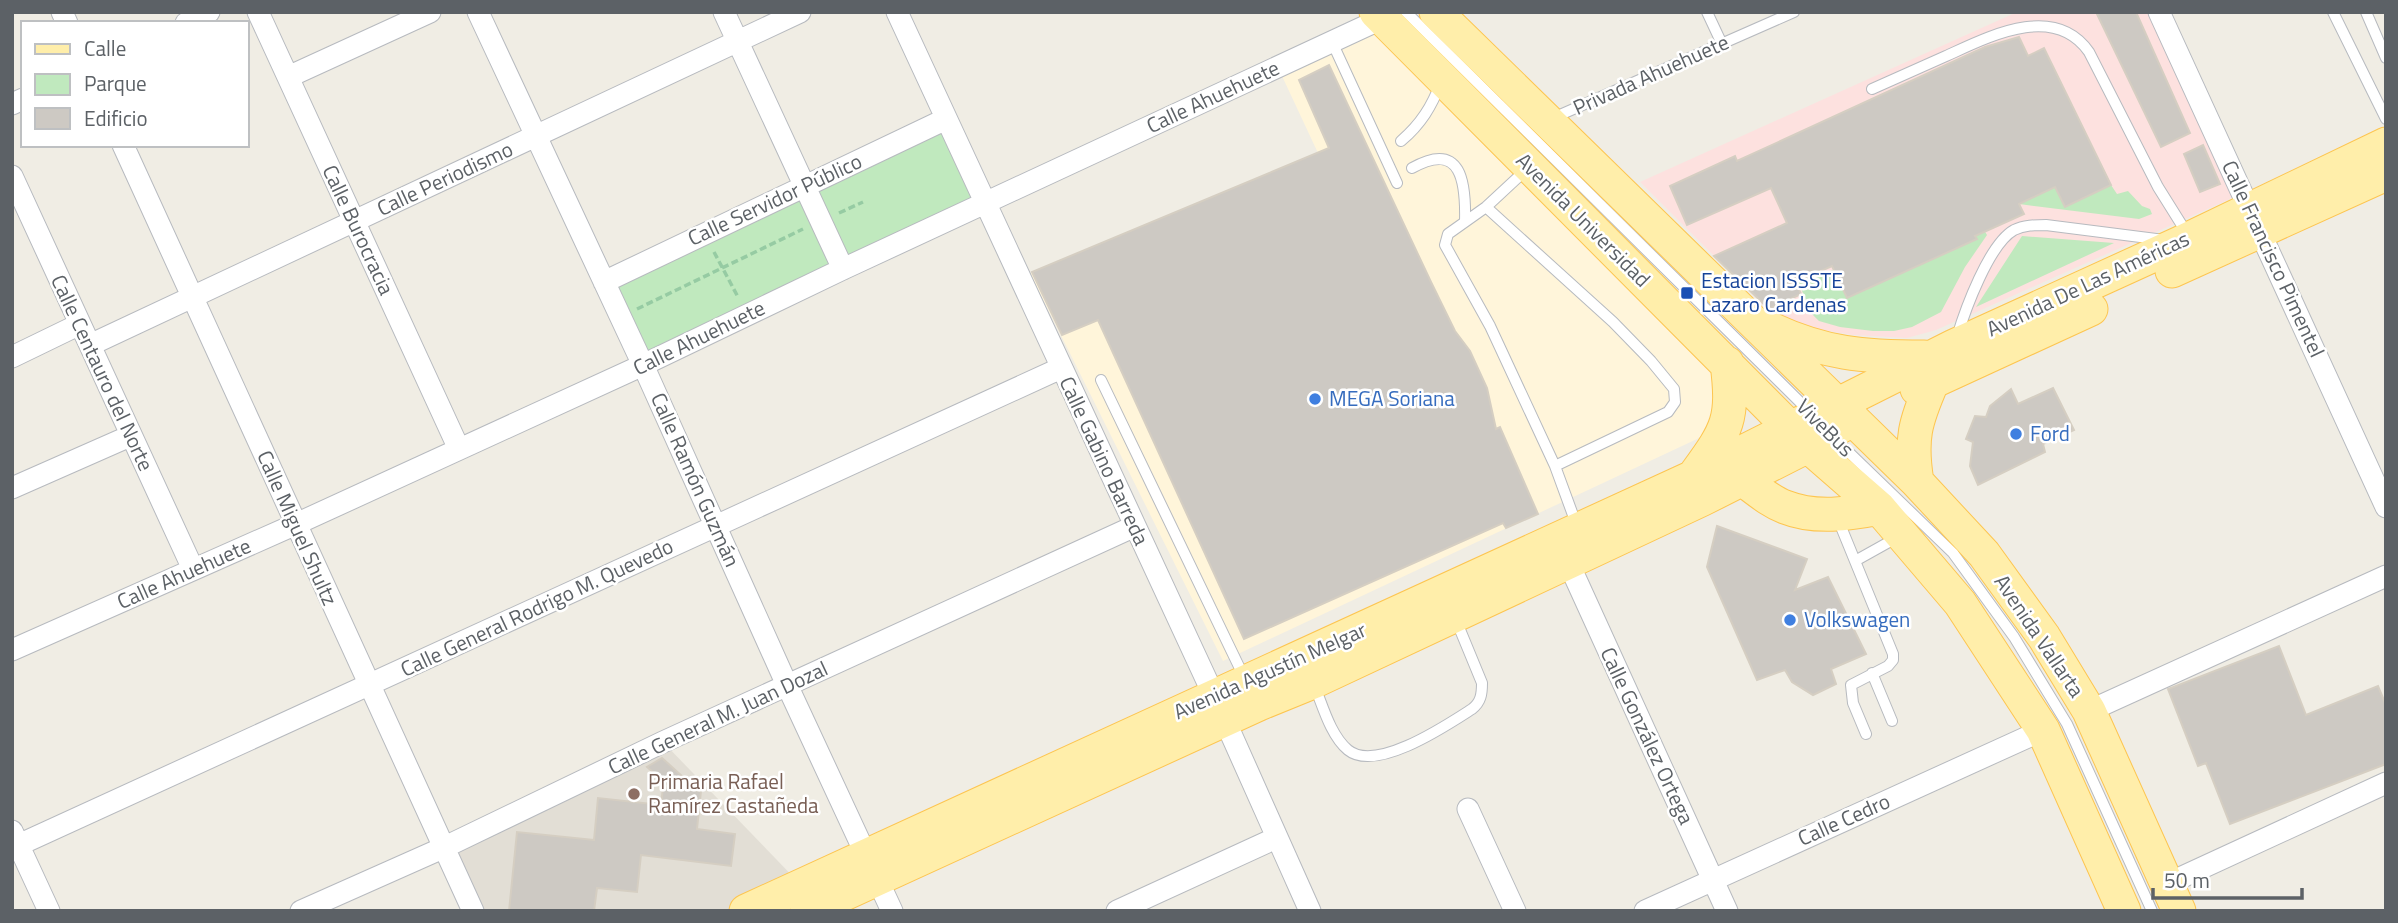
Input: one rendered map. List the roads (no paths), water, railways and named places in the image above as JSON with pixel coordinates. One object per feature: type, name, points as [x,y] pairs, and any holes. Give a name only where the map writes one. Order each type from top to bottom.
[{"type":"main road","points":[[1436,12],[1749,318],[1879,508],[1960,603],[2043,730],[2124,911]]},
{"type":"main road","name":"Avenida Universidad","points":[[1388,14],[1442,79],[1727,363],[1822,424]]},
{"type":"main road","name":"Avenida De Las Américas","points":[[1940,362],[2255,219],[2386,144]]},
{"type":"main road","name":"Avenida De Las Américas","points":[[1822,424],[2185,240],[2255,219],[2386,173]]},
{"type":"main road","points":[[1749,318],[1809,345],[1841,353],[1940,362],[1916,421],[1913,457],[1917,482]]},
{"type":"main road","points":[[1693,477],[1721,438],[1728,421],[1731,401],[1727,363]]},
{"type":"main road","name":"Avenida Agustín Melgar","points":[[1219,708],[1246,682],[1306,670],[1578,529],[1693,477],[1822,424]]},
{"type":"main road","name":"Avenida Agustín Melgar","points":[[746,911],[873,867],[1306,670],[1453,615],[1742,479],[1822,424]]},
{"type":"main road","name":"Avenida Vallarta","points":[[1822,424],[1917,482],[1984,554],[2044,637],[2089,712],[2166,902]]},
{"type":"main road","points":[[1742,479],[1768,499],[1786,508],[1835,514],[1879,508]]},
{"type":"main road","name":"Avenida Agustín Melgar","points":[[807,911],[873,867]]},
{"type":"street","points":[[190,21],[209,12]]},
{"type":"street","name":"Calle Burocracia","points":[[258,12],[459,449]]},
{"type":"street","points":[[288,77],[430,12]]},
{"type":"street","name":"Calle Ramón Guzmán","points":[[478,12],[643,365],[892,911]]},
{"type":"street","points":[[724,12],[843,269]]},
{"type":"street","name":"Calle Periodismo","points":[[90,345],[800,12]]},
{"type":"street","name":"Calle Gabino Barreda","points":[[897,12],[1310,911]]},
{"type":"street","name":"Calle Francisco Pimentel","points":[[2159,12],[2386,507]]},
{"type":"street","name":"Calle Ahuehuete","points":[[12,650],[294,525],[643,365],[1388,14]]},
{"type":"street","name":"Calle Servidor Público","points":[[604,282],[946,119]]},
{"type":"street","name":"Calle Miguel Shultz","points":[[124,147],[294,525],[473,911]]},
{"type":"street","name":"Calle Centauro del Norte","points":[[12,176],[21,217],[80,324],[193,569]]},
{"type":"street","points":[[12,357],[80,324]]},
{"type":"street","name":"Calle General Rodrigo M. Quevedo","points":[[14,841],[369,685],[1061,368]]},
{"type":"street","points":[[12,488],[130,436]]},
{"type":"street","name":"Calle General M. Juan Dozal","points":[[301,911],[445,847],[663,742],[1135,526]]},
{"type":"street","name":"Calle González Ortega","points":[[1568,562],[1727,911]]},
{"type":"street","points":[[2089,712],[2386,576]]},
{"type":"street","name":"Calle Cedro","points":[[1645,911],[2043,730]]},
{"type":"street","points":[[2166,902],[2386,783]]},
{"type":"street","points":[[1468,809],[1515,911]]},
{"type":"street","points":[[1117,911],[1276,838]]},
{"type":"street","points":[[14,841],[48,911]]},
{"type":"lane","points":[[1707,12],[1722,44]]},
{"type":"lane","name":"Privada Ahuehuete","points":[[1547,121],[1794,12]]},
{"type":"lane","points":[[2333,12],[2386,119]]},
{"type":"lane","points":[[2366,12],[2386,58]]},
{"type":"lane","name":"ViveBus","points":[[1388,14],[1822,424],[1953,553],[2014,636],[2067,723],[2166,902]]},
{"type":"lane","points":[[1872,89],[2011,29],[2040,27],[2070,33],[2081,41],[2089,52],[2185,240]]},
{"type":"lane","points":[[1332,42],[1397,183]]},
{"type":"lane","points":[[1401,141],[1427,113],[1442,79]]},
{"type":"lane","points":[[1412,168],[1440,159],[1458,168],[1464,186],[1465,222]]},
{"type":"lane","points":[[1529,167],[1486,206],[1448,234],[1446,245],[1489,326],[1555,466],[1578,529]]},
{"type":"lane","points":[[1486,206],[1642,351],[1672,384],[1675,394],[1675,402],[1668,412],[1555,466]]},
{"type":"lane","points":[[1940,362],[1997,248],[2015,230],[2032,225],[2046,225],[2185,240]]},
{"type":"lane","points":[[1101,380],[1246,682]]},
{"type":"lane","points":[[1835,514],[1893,654],[1891,663],[1851,685],[1853,704],[1866,734]]},
{"type":"lane","points":[[1855,561],[1902,535]]},
{"type":"lane","points":[[1306,670],[1340,742],[1358,755],[1382,755],[1433,733],[1478,705],[1482,683],[1453,615]]},
{"type":"lane","points":[[1872,673],[1892,721]]},
{"type":"place","name":"Estacion ISSSTE Lazaro Cardenas","points":[[1687,293]]},
{"type":"place","name":"MEGA Soriana","points":[[1315,399]]},
{"type":"place","name":"Ford","points":[[2016,434]]},
{"type":"place","name":"Volkswagen","points":[[1790,620]]},
{"type":"place","name":"Primaria Rafael Ramírez Castañeda","points":[[634,794]]}]
